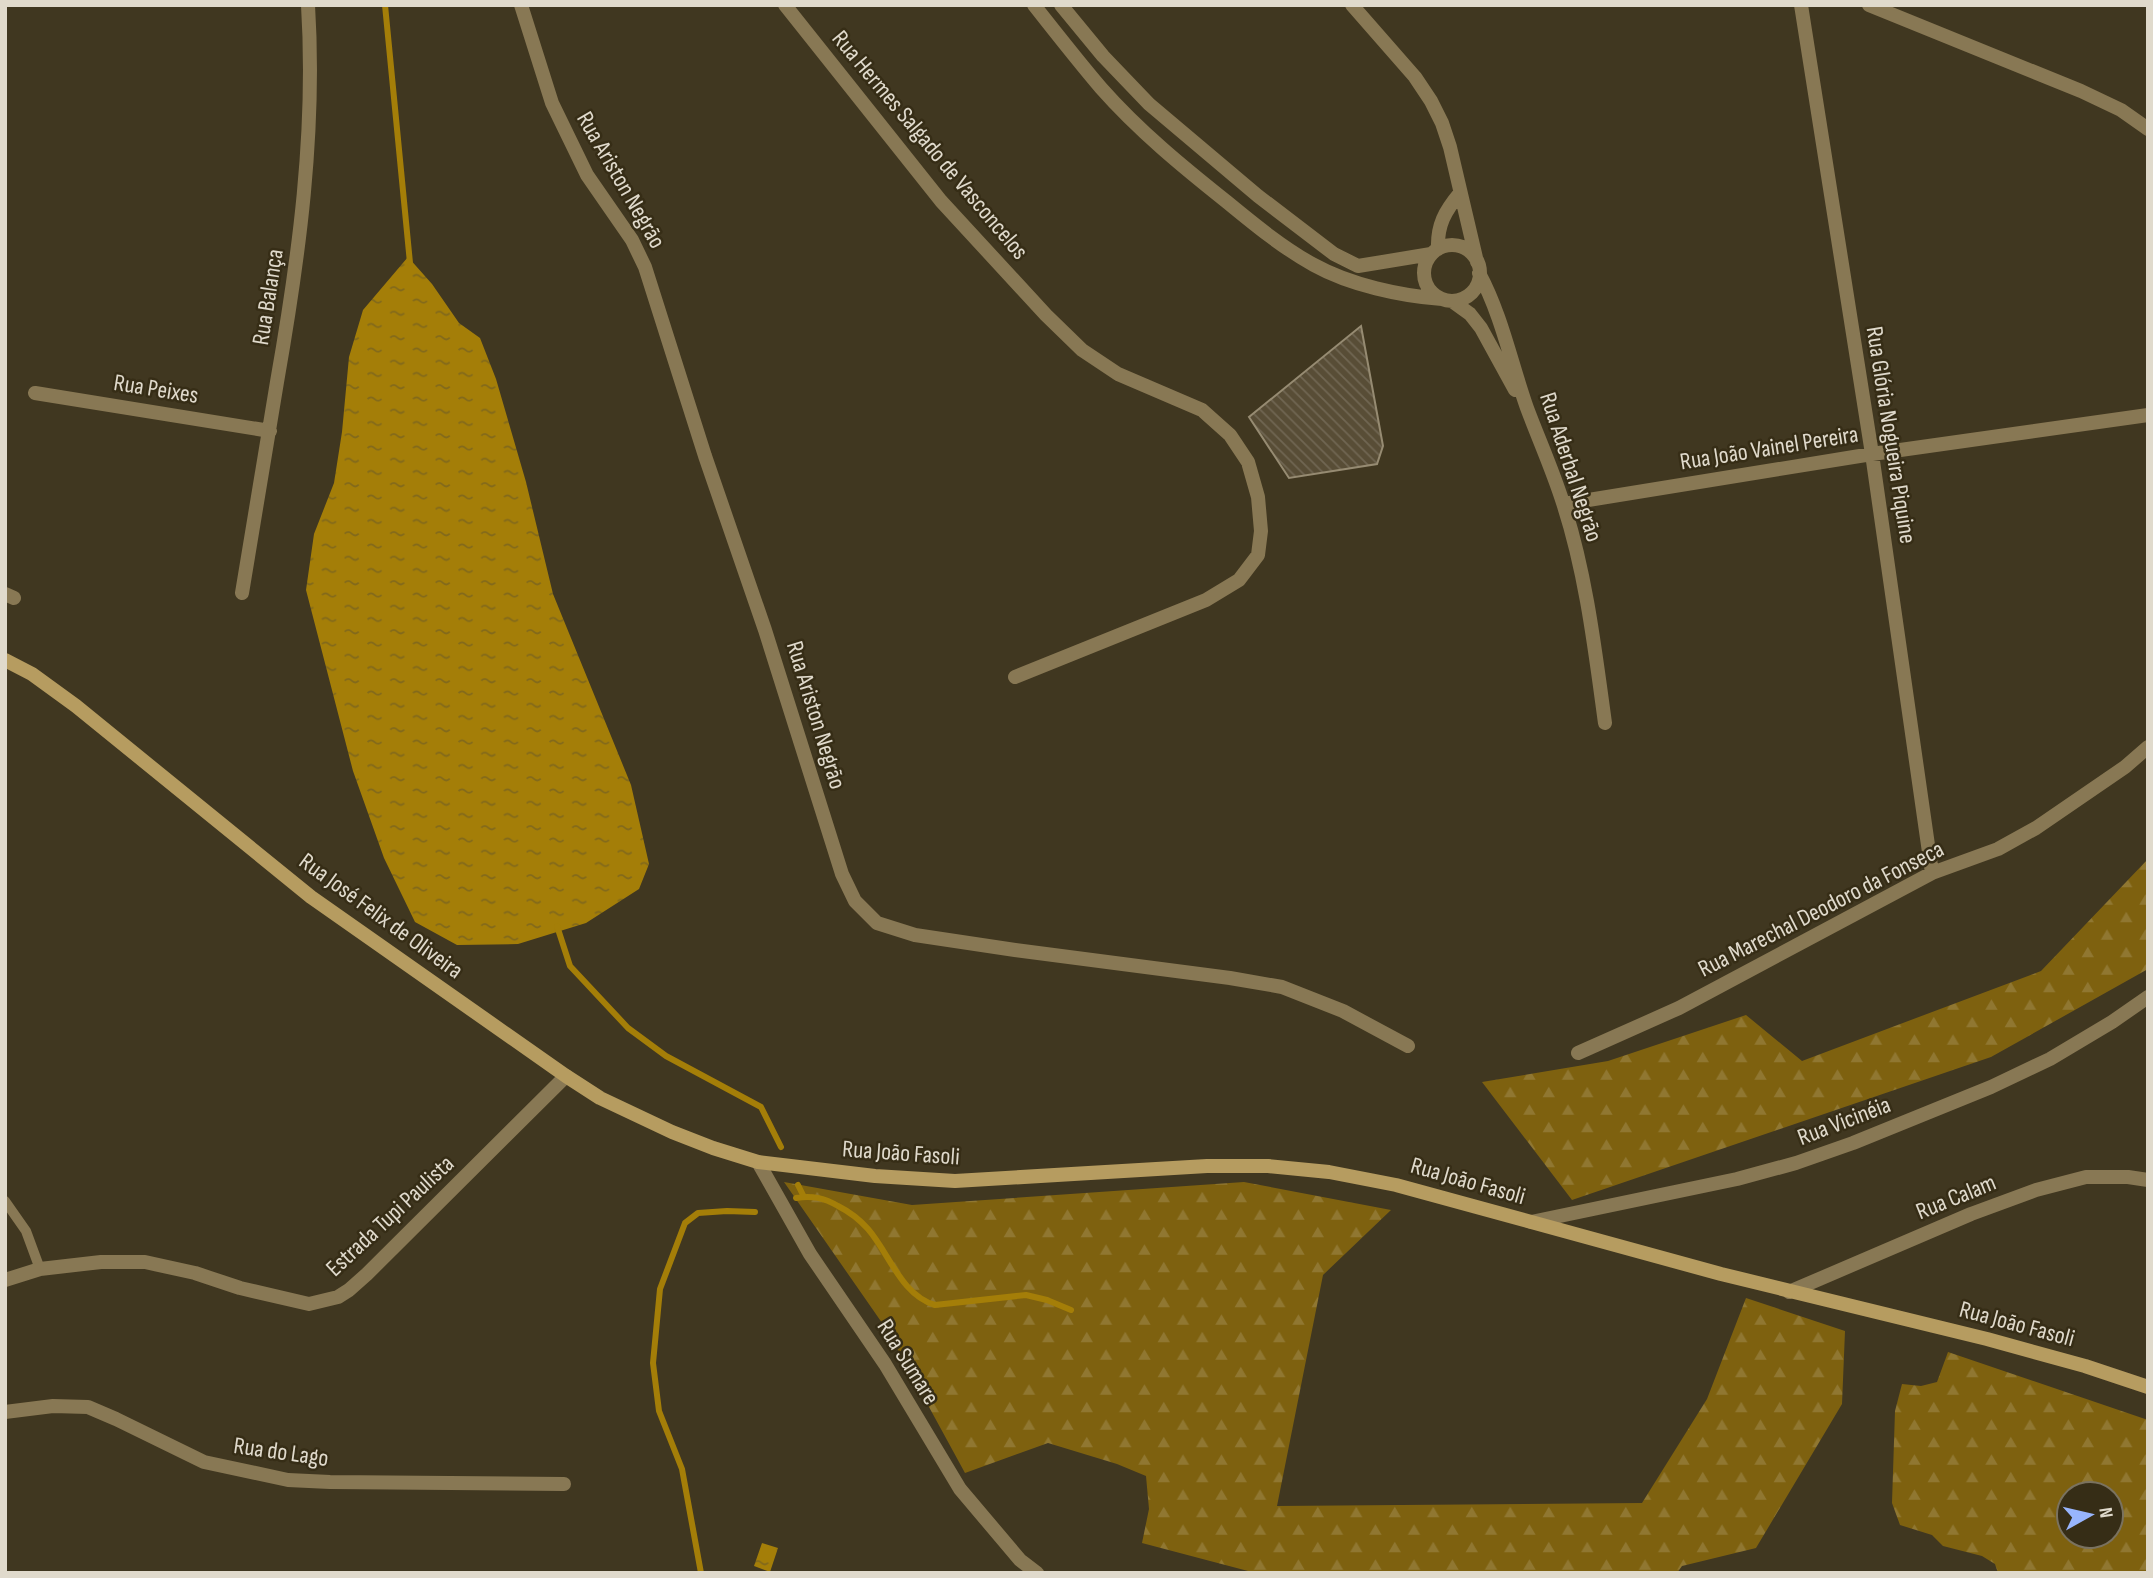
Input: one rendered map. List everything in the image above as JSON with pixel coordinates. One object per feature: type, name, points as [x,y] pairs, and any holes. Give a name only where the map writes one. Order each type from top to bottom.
[{"type":"main road","name":"Rua José Felix de Oliveira","points":[[5,660],[32,674],[76,706],[311,897],[566,1076],[600,1098],[672,1132],[713,1149],[758,1162]]},
{"type":"main road","name":"Rua João Fasoli","points":[[758,1162],[875,1176],[955,1181],[1208,1166],[1268,1166],[1329,1172],[1396,1185],[1789,1292],[1987,1339],[2085,1366],[2148,1387]]},
{"type":"street","name":"Rua Balança","points":[[242,593],[296,270],[304,205],[309,143],[311,50],[308,5]]},
{"type":"street","name":"Rua Ariston Negrão","points":[[521,5],[552,103],[587,175],[632,240],[645,267],[842,874],[855,901],[877,923],[915,935],[1282,987],[1343,1011],[1408,1046]]},
{"type":"street","name":"Rua Hermes Salgado de Vasconcelos","points":[[785,5],[941,201],[1046,315],[1082,349],[1118,374],[1202,410],[1230,435],[1248,462],[1258,498],[1261,531],[1258,555],[1239,580],[1206,600],[1016,677]]},
{"type":"street","points":[[1034,5],[1075,58],[1133,121],[1177,162],[1286,248],[1316,266],[1373,287],[1447,300],[1463,298],[1471,292],[1477,283],[1478,267],[1473,255],[1461,246],[1445,246],[1434,251],[1358,266],[1324,246],[1258,196],[1149,104],[1103,56],[1061,5]]},
{"type":"street","name":"Rua Aderbal Negrão","points":[[1352,5],[1395,52],[1431,101],[1442,123],[1478,267],[1491,295],[1527,407],[1564,504],[1584,590],[1605,723]]},
{"type":"street","name":"Rua Glória Nogueira Piquine","points":[[1801,5],[1872,454],[1933,873]]},
{"type":"street","points":[[1869,5],[2081,91],[2121,110],[2148,130]]},
{"type":"street","points":[[1460,193],[1441,219],[1434,251],[1426,262],[1425,280],[1428,288],[1469,314],[1481,328],[1527,407]]},
{"type":"street","points":[[1244,216],[1258,196]]},
{"type":"street","name":"Rua Peixes","points":[[35,393],[270,430]]},
{"type":"street","name":"Rua João Vainel Pereira","points":[[1564,504],[1872,454],[2148,415]]},
{"type":"street","name":"Rua Marechal Deodoro da Fonseca","points":[[1578,1053],[1679,1008],[1933,873],[1998,849],[2036,828],[2125,767],[2148,747]]},
{"type":"street","name":"Rua Vicinéia","points":[[1531,1222],[1737,1179],[1830,1151],[1991,1087],[2050,1059],[2148,997]]},
{"type":"street","name":"Estrada Tupi Paulista","points":[[5,1280],[40,1269],[101,1262],[145,1262],[309,1304],[338,1297],[367,1274],[566,1076]]},
{"type":"street","name":"Rua Sumare","points":[[758,1162],[810,1254],[885,1364],[960,1489],[1020,1560],[1037,1573]]},
{"type":"street","name":"Rua Calam","points":[[1789,1292],[1971,1214],[2036,1190],[2086,1177],[2148,1180]]},
{"type":"street","name":"Rua do Lago","points":[[5,1412],[53,1406],[88,1407],[204,1462],[288,1480],[564,1484]]},
{"type":"lane","points":[[5,1201],[26,1231],[40,1269]]},
{"type":"green space","points":[[2148,859],[2148,969],[1991,1057],[1572,1200],[1482,1082],[1608,1061],[1746,1015],[1802,1061],[2041,971]]},
{"type":"green space","points":[[784,1182],[912,1205],[1244,1182],[1391,1210],[1323,1275],[1277,1506],[1642,1503],[1707,1399],[1746,1298],[1845,1331],[1842,1404],[1756,1548],[1682,1566],[1677,1573],[1248,1571],[1142,1543],[1149,1509],[1146,1476],[1117,1464],[1048,1443],[965,1473],[887,1330]]},
{"type":"green space","points":[[1948,1352],[2148,1420],[2148,1573],[1998,1573],[1995,1564],[1982,1556],[1943,1546],[1932,1535],[1900,1525],[1892,1503],[1895,1411],[1902,1384],[1921,1386],[1937,1382]]},
{"type":"water","points":[[408,257],[432,284],[459,323],[480,338],[496,379],[526,482],[553,594],[631,785],[649,864],[639,889],[586,923],[518,944],[457,945],[415,922],[384,858],[353,771],[306,590],[314,534],[334,483],[349,357],[363,310]]},
{"type":"water","points":[[762,1543],[778,1548],[770,1572],[754,1566]]},
{"type":"building","points":[[1361,326],[1383,446],[1377,464],[1289,478],[1249,417]]},
{"type":"waterway","points":[[385,5],[410,263]]},
{"type":"waterway","points":[[557,926],[570,966],[628,1028],[666,1056],[761,1107],[781,1147]]},
{"type":"waterway","points":[[798,1185],[804,1197]]},
{"type":"waterway","points":[[796,1198],[823,1199],[854,1216],[876,1239],[904,1283],[923,1300],[935,1305],[1026,1295],[1071,1310]]},
{"type":"waterway","points":[[701,1573],[682,1469],[659,1411],[653,1363],[660,1289],[685,1223],[698,1213],[755,1212]]}]
